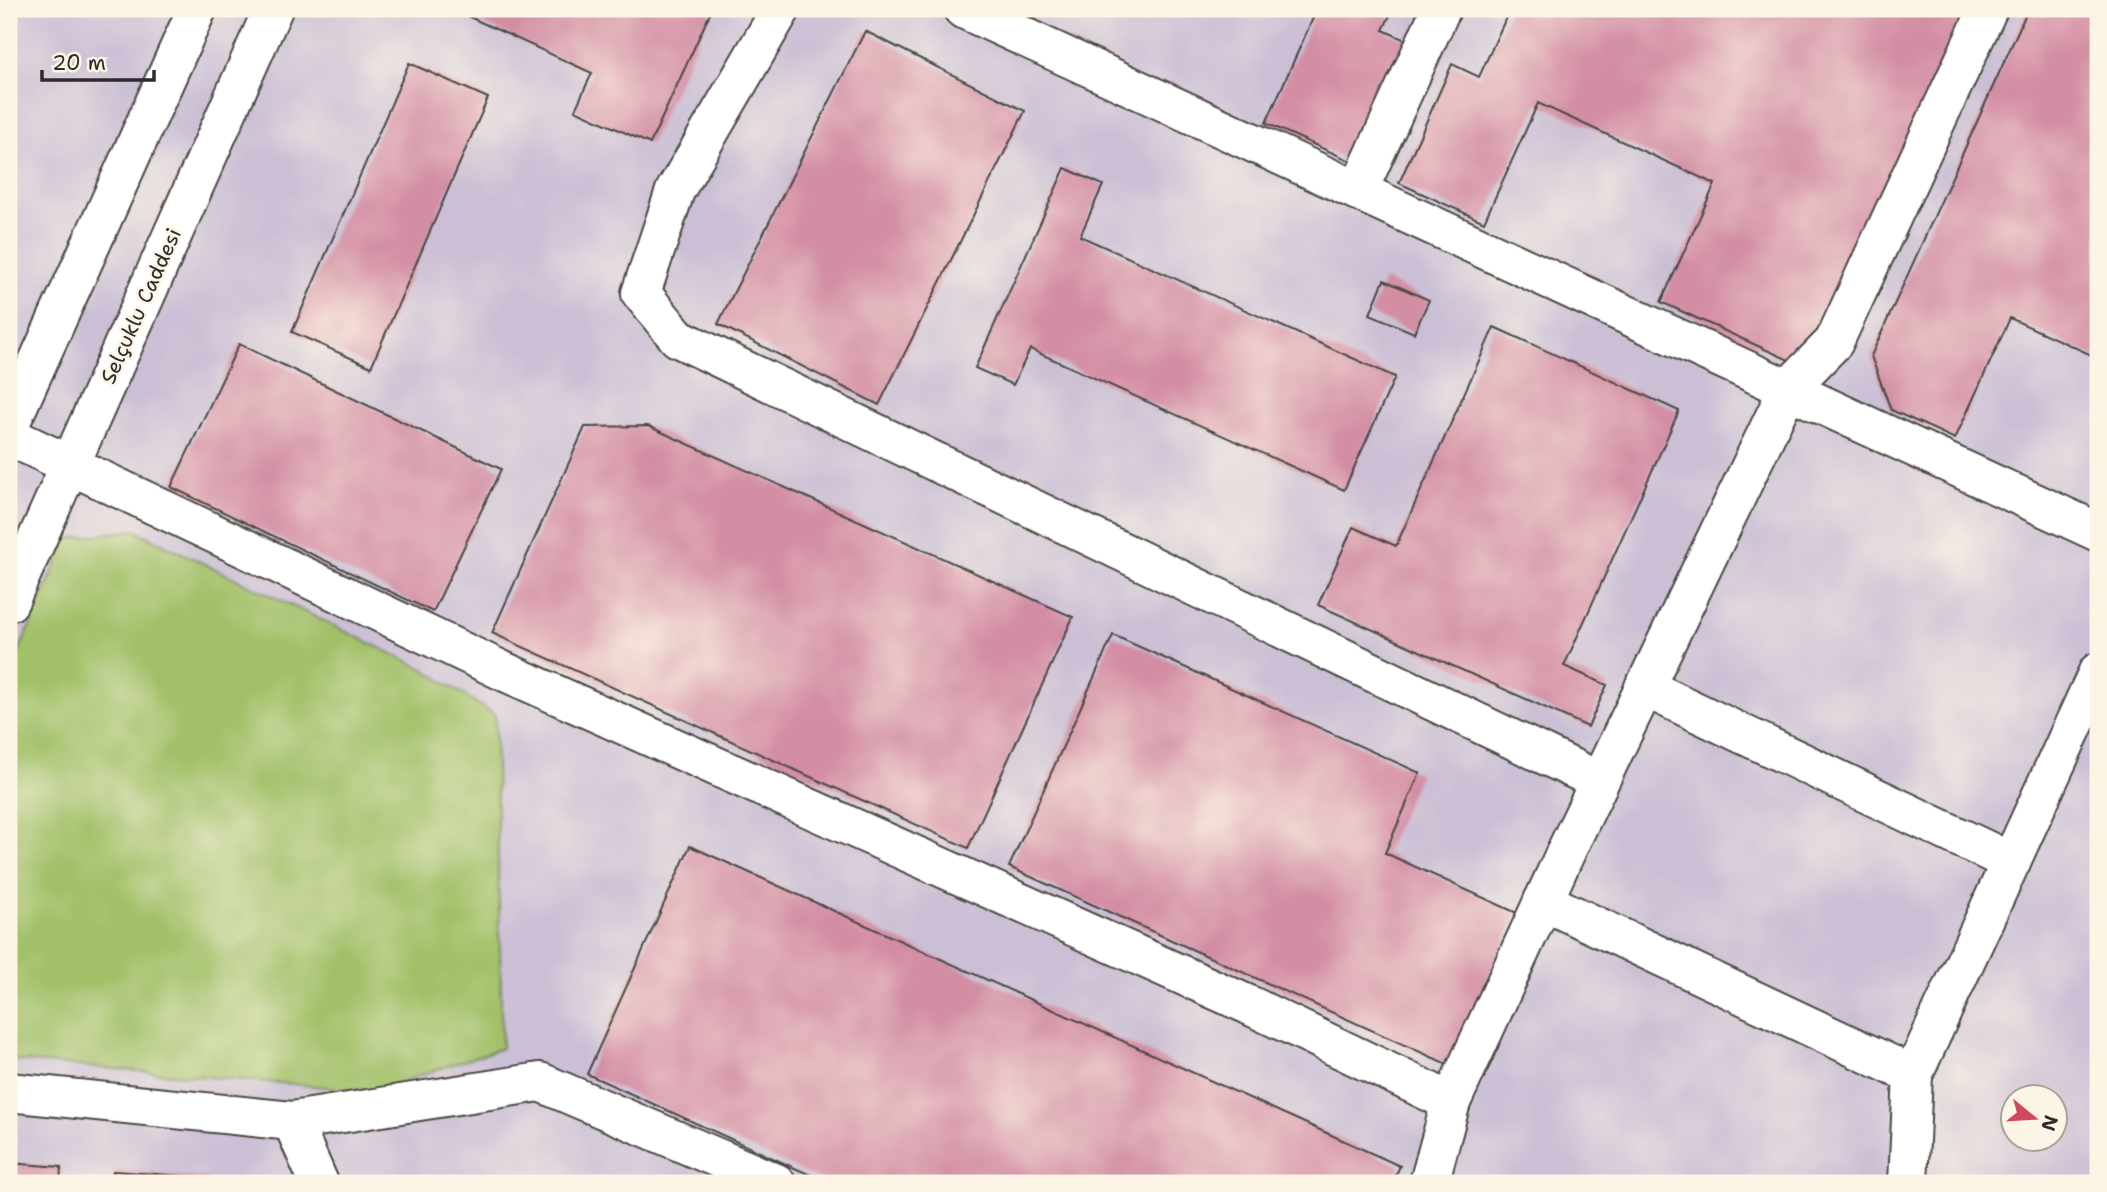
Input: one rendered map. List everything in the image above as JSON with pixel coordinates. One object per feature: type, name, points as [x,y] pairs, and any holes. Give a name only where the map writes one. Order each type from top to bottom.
[{"type":"street","points":[[9,426],[197,9]]},
{"type":"street","name":"Selçuklu Caddesi","points":[[9,602],[273,9]]},
{"type":"street","points":[[781,9],[675,191],[641,293],[678,338],[1599,781]]},
{"type":"street","points":[[963,9],[2098,532]]},
{"type":"street","points":[[1358,191],[1441,9]]},
{"type":"street","points":[[1429,1183],[1451,1102],[1599,781],[1788,389],[1834,342],[1988,9]]},
{"type":"street","points":[[9,436],[501,670],[1237,999],[1451,1102]]},
{"type":"street","points":[[1908,1183],[1913,1075],[2098,673]]},
{"type":"street","points":[[1644,687],[2011,862]]},
{"type":"street","points":[[1543,901],[1913,1075]]},
{"type":"street","points":[[9,1092],[292,1121],[540,1082],[776,1183]]},
{"type":"street","points":[[292,1121],[318,1183]]},
{"type":"shaded area","points":[[9,9],[2098,9],[2098,1183],[9,1183]]},
{"type":"green space","points":[[134,530],[424,669],[495,715],[502,1048],[372,1091],[9,1060],[9,675],[67,539]]},
{"type":"building","points":[[452,9],[712,9],[650,144],[575,110],[592,73]]},
{"type":"building","points":[[1015,9],[1040,9],[1035,18]]},
{"type":"building","points":[[1317,9],[1393,9],[1383,30],[1410,42],[1355,163],[1266,123]]},
{"type":"building","points":[[1510,9],[1973,9],[1817,351],[1791,361],[1661,302],[1715,184],[1538,103],[1484,222],[1399,183],[1452,64],[1479,77]]},
{"type":"building","points":[[2028,9],[2098,9],[2098,358],[2010,318],[1955,439],[1891,410],[1871,356]]},
{"type":"building","points":[[865,31],[1025,111],[879,405],[718,324]]},
{"type":"building","points":[[409,63],[488,98],[371,367],[292,332]]},
{"type":"building","points":[[1065,168],[1103,185],[1080,236],[1395,377],[1344,490],[1030,349],[1013,385],[975,368]]},
{"type":"building","points":[[1384,280],[1429,300],[1414,333],[1370,314]]},
{"type":"building","points":[[1494,327],[1679,411],[1564,666],[1607,685],[1588,727],[1318,605],[1353,527],[1396,546]]},
{"type":"building","points":[[239,344],[501,469],[433,612],[171,487]]},
{"type":"building","points":[[648,426],[1073,617],[968,848],[492,633],[585,427]]},
{"type":"building","points":[[1113,635],[1420,773],[1385,853],[1517,913],[1449,1065],[1009,867]]},
{"type":"building","points":[[690,846],[1400,1166],[1392,1183],[828,1183],[587,1074]]},
{"type":"building","points":[[9,1163],[61,1167],[60,1183],[9,1183]]},
{"type":"building","points":[[113,1171],[209,1178],[208,1183],[112,1183]]}]
